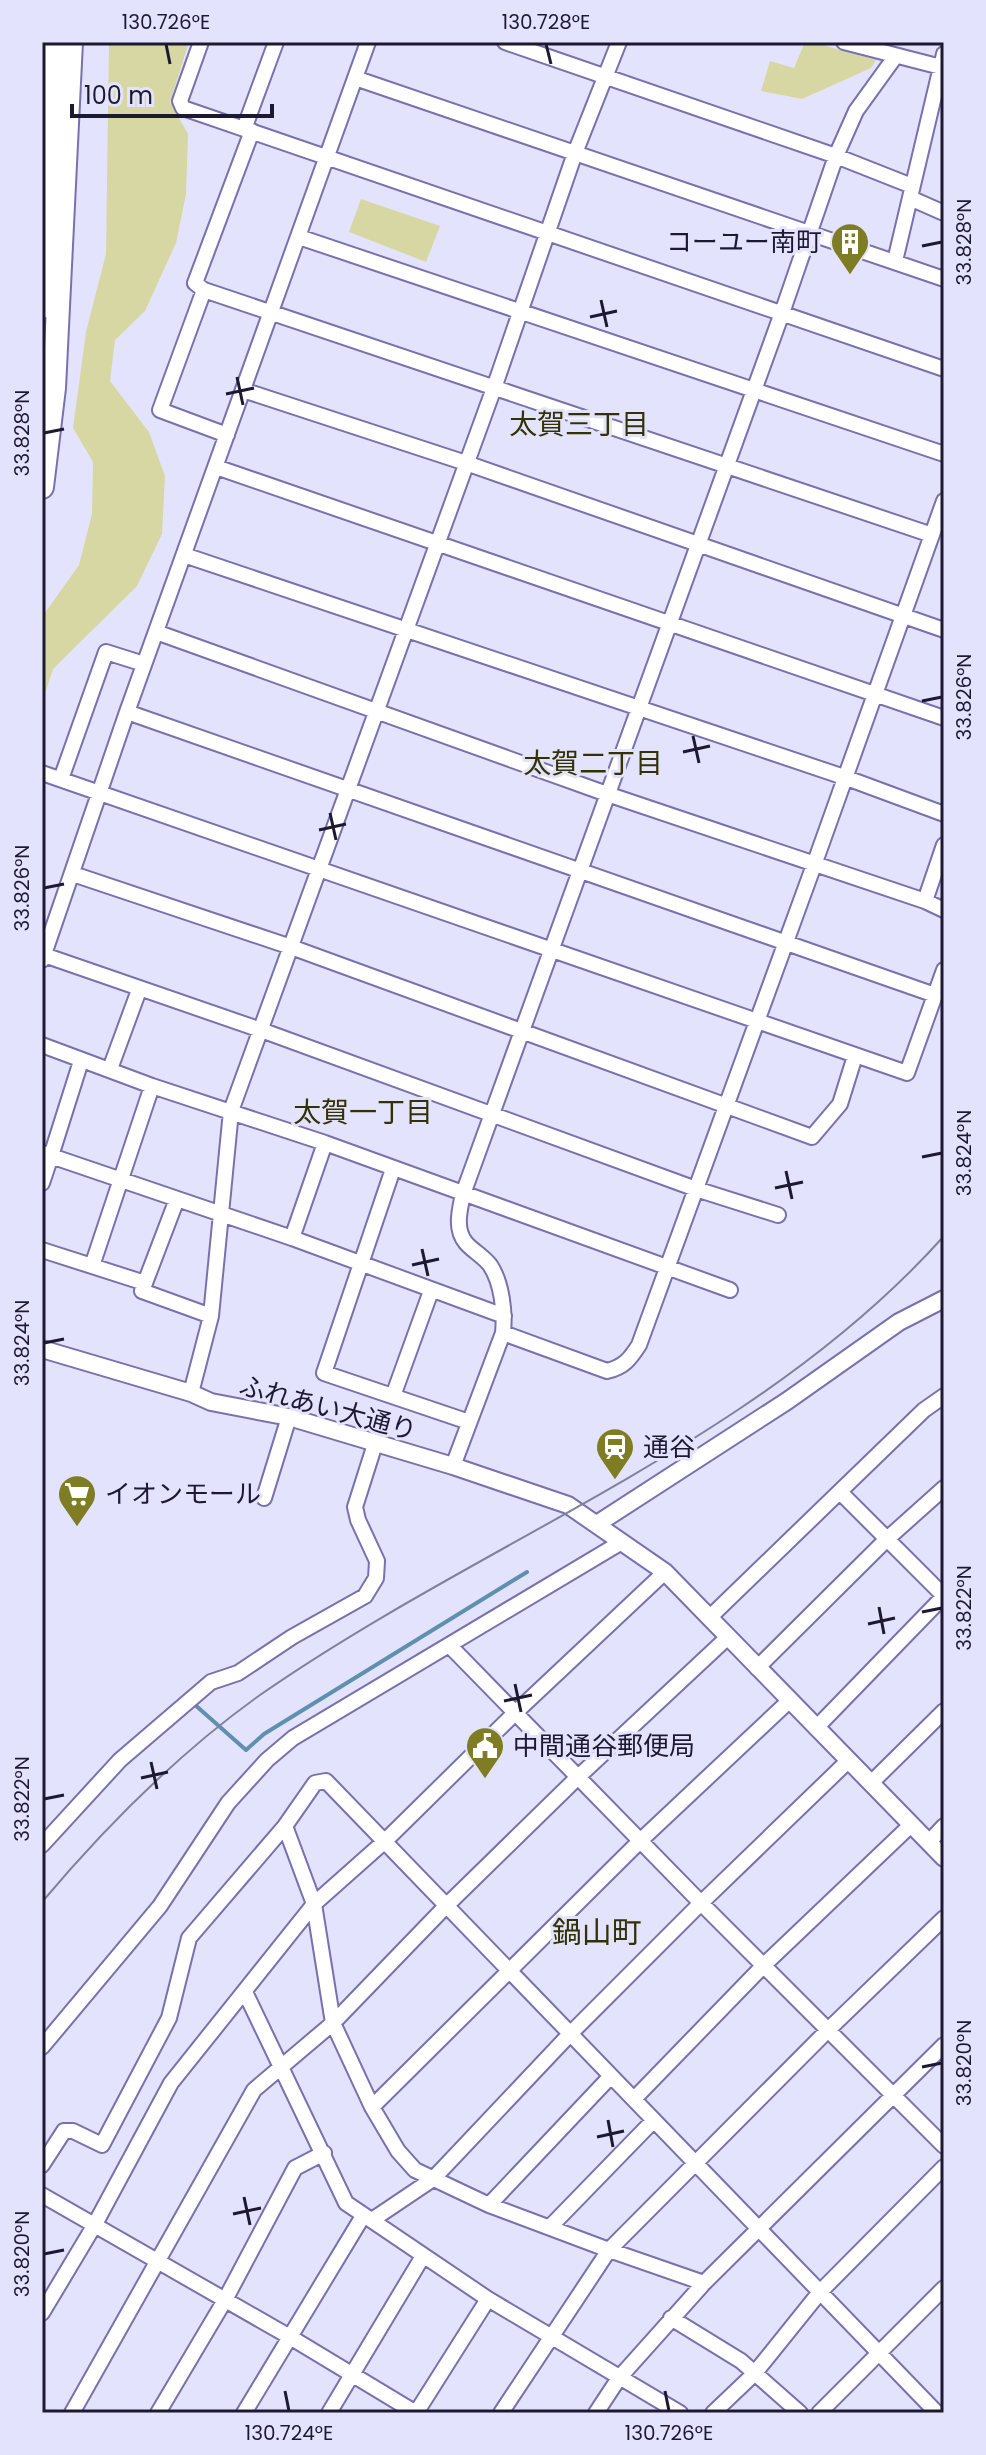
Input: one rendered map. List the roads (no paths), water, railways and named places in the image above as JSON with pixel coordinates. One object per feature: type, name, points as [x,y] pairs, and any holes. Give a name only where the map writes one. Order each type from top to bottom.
[{"type":"main road","points":[[42,307],[55,42]]},
{"type":"main road","points":[[42,487],[54,388],[71,42]]},
{"type":"street","points":[[201,42],[180,101],[183,108],[944,369]]},
{"type":"street","points":[[276,42],[195,283],[204,290],[932,535]]},
{"type":"street","points":[[368,42],[144,664],[43,957],[261,1030],[696,1189],[778,1215]]},
{"type":"street","points":[[505,42],[836,156],[911,192],[944,213]]},
{"type":"street","points":[[191,1393],[211,1316],[231,1111],[494,388],[575,153],[619,42]]},
{"type":"street","points":[[844,42],[895,57],[942,61],[895,261]]},
{"type":"street","points":[[453,1466],[503,1333],[504,1316],[491,1266],[465,1242],[458,1222],[463,1194],[836,156],[856,111],[895,57]]},
{"type":"street","points":[[355,78],[944,279]]},
{"type":"street","points":[[299,237],[944,454]]},
{"type":"street","points":[[204,290],[160,410],[227,435]]},
{"type":"street","points":[[243,390],[466,463],[944,630]]},
{"type":"street","points":[[216,467],[944,718]]},
{"type":"street","points":[[503,1333],[607,1371],[620,1368],[639,1345],[944,501]]},
{"type":"street","points":[[184,555],[844,777],[944,814]]},
{"type":"street","points":[[156,632],[607,794],[944,910]]},
{"type":"street","points":[[61,779],[106,652],[144,664]]},
{"type":"street","points":[[127,712],[935,995]]},
{"type":"street","points":[[42,773],[907,1073],[944,970]]},
{"type":"street","points":[[925,901],[944,845]]},
{"type":"street","points":[[73,874],[291,947],[812,1137],[840,1104],[855,1056]]},
{"type":"street","points":[[110,1069],[139,990]]},
{"type":"street","points":[[42,1045],[152,1086],[325,1143],[730,1290]]},
{"type":"street","points":[[42,1183],[46,1154],[81,1061]]},
{"type":"street","points":[[92,1266],[152,1086]]},
{"type":"street","points":[[292,1238],[325,1143]]},
{"type":"street","points":[[46,1154],[292,1238],[504,1316]]},
{"type":"street","points":[[393,1169],[324,1373],[469,1422]]},
{"type":"street","points":[[177,1199],[142,1291],[211,1316]]},
{"type":"street","points":[[42,1250],[145,1283]]},
{"type":"street","points":[[393,1396],[431,1291]]},
{"type":"street","points":[[597,1524],[787,1401],[899,1322],[944,1299]]},
{"type":"street","name":"ふれあい大通り","points":[[42,1349],[191,1393],[211,1402],[289,1417],[453,1466],[568,1505],[665,1572],[944,1858]]},
{"type":"street","points":[[709,1618],[924,1410],[944,1396]]},
{"type":"street","points":[[264,1498],[289,1417]]},
{"type":"street","points":[[42,1845],[120,1760],[211,1682],[238,1673],[292,1637],[365,1596],[376,1578],[377,1561],[355,1507],[375,1444]]},
{"type":"street","points":[[757,1668],[887,1539],[944,1488]]},
{"type":"street","points":[[816,1728],[944,1596],[840,1492]]},
{"type":"street","points":[[42,2047],[160,1906],[228,1803],[267,1760],[293,1738],[620,1543]]},
{"type":"street","points":[[42,2313],[94,2226],[171,2083],[314,1904],[385,1841],[665,1572]]},
{"type":"street","points":[[72,2413],[254,2090],[333,2023],[446,1906],[578,1777],[728,1637]]},
{"type":"street","points":[[449,1645],[944,2146]]},
{"type":"street","points":[[372,2107],[640,1841],[789,1701]]},
{"type":"street","points":[[871,1783],[944,1711]]},
{"type":"street","points":[[244,2413],[367,2218],[433,2179],[570,2034],[848,1761]]},
{"type":"street","points":[[42,2165],[64,2131],[73,2131],[102,2145],[169,2018],[189,1938],[285,1826],[315,1783],[326,1781],[937,2413]]},
{"type":"street","points":[[634,2099],[763,1966],[911,1825]]},
{"type":"street","points":[[285,1826],[314,1904],[333,2023],[372,2107],[398,2151],[415,2170],[489,2205],[704,2283]]},
{"type":"street","points":[[929,1842],[944,1826]]},
{"type":"street","points":[[501,2413],[609,2250],[944,1918]]},
{"type":"street","points":[[245,1992],[346,2203],[488,2299],[680,2413]]},
{"type":"street","points":[[596,2413],[619,2378],[704,2283],[944,2045]]},
{"type":"street","points":[[489,2205],[611,2076]]},
{"type":"street","points":[[550,2227],[654,2120]]},
{"type":"street","points":[[158,2413],[225,2300],[295,2168],[324,2153]]},
{"type":"street","points":[[713,2413],[754,2374],[820,2292],[944,2167]]},
{"type":"street","points":[[42,2195],[416,2413],[488,2299]]},
{"type":"street","points":[[329,2413],[423,2256]]},
{"type":"street","points":[[819,2413],[944,2288]]},
{"type":"street","points":[[671,2318],[741,2361],[800,2413]]},
{"type":"waterway","points":[[194,1704],[246,1750],[264,1734],[527,1572]]},
{"type":"tram line","points":[[42,1902],[144,1792],[200,1741],[260,1695],[346,1639],[617,1485],[705,1431],[791,1373],[871,1309],[944,1236]]},
{"type":"place","name":"コーユー南町","points":[[850,276]]},
{"type":"place","name":"通谷","points":[[615,1481]]},
{"type":"place","name":"イオンモール","points":[[77,1528]]},
{"type":"place","name":"中間通谷郵便局","points":[[485,1780]]},
{"type":"district","name":"太賀三丁目","points":[[579,424]]},
{"type":"district","name":"太賀二丁目","points":[[593,763]]},
{"type":"district","name":"太賀一丁目","points":[[363,1112]]},
{"type":"district","name":"鍋山町","points":[[597,1933]]}]
